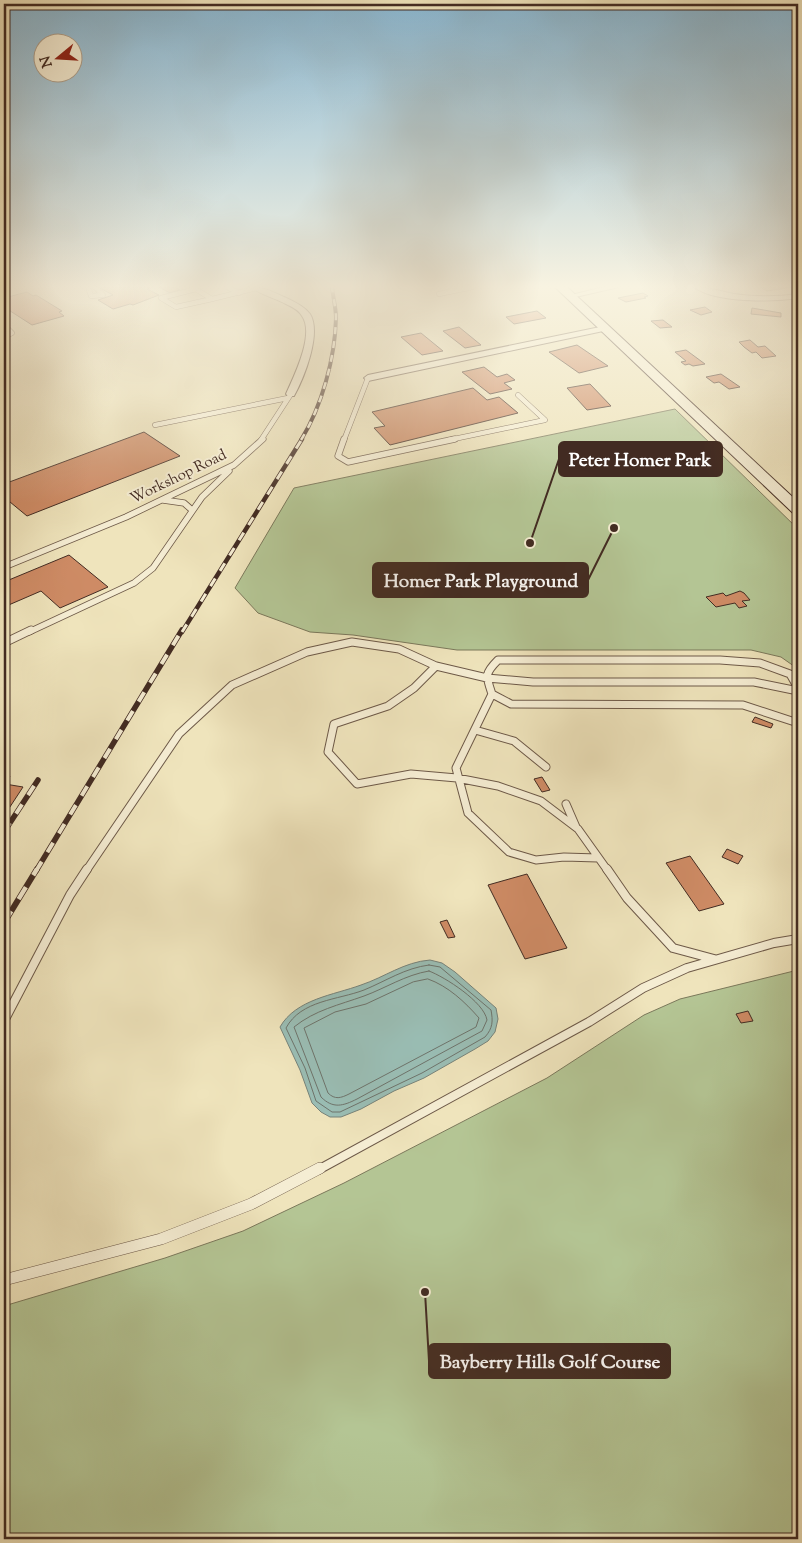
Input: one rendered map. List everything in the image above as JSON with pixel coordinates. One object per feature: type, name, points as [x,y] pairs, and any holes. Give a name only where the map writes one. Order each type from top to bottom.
[{"type":"main road","points":[[638,359],[798,510]]},
{"type":"street","name":"Workshop Road","points":[[290,396],[303,359]]},
{"type":"street","points":[[368,378],[458,359]]},
{"type":"lane","points":[[368,378],[338,456],[348,462],[545,420],[518,395]]},
{"type":"lane","points":[[155,425],[290,396]]},
{"type":"lane","name":"Workshop Road","points":[[4,567],[100,528],[234,465],[264,438],[290,396]]},
{"type":"lane","points":[[4,643],[134,583],[152,568],[192,510],[209,489],[234,465]]},
{"type":"lane","points":[[162,500],[184,503],[192,510]]},
{"type":"lane","points":[[4,1021],[70,894],[179,734],[232,685],[307,652],[352,642],[399,649],[436,666],[487,678],[533,682],[754,682],[798,690]]},
{"type":"lane","points":[[598,858],[564,857],[536,860],[509,852],[468,813],[456,768],[492,694],[487,678],[488,670],[498,660],[720,660],[760,663],[790,674],[798,690]]},
{"type":"lane","points":[[436,666],[414,688],[388,706],[334,724],[328,752],[357,784],[411,774],[458,778],[498,786],[541,800],[578,829]]},
{"type":"lane","points":[[492,694],[512,704],[743,705],[798,723]]},
{"type":"lane","points":[[475,730],[514,741],[546,767]]},
{"type":"lane","points":[[566,804],[578,829],[627,898],[673,948],[714,960]]},
{"type":"lane","points":[[4,1280],[161,1239],[251,1204],[375,1140],[589,1022],[643,988],[687,968],[774,943],[798,939]]},
{"type":"green space","points":[[675,409],[798,529],[798,669],[781,657],[751,650],[457,650],[353,635],[310,632],[258,613],[235,588],[294,488]]},
{"type":"green space","points":[[798,970],[798,1539],[4,1539],[4,1306],[165,1258],[243,1231],[344,1183],[547,1078],[644,1015],[680,999]]},
{"type":"water","points":[[430,960],[442,963],[455,972],[496,1008],[498,1019],[495,1032],[488,1041],[475,1049],[424,1078],[394,1091],[361,1109],[341,1117],[330,1117],[321,1112],[312,1103],[300,1070],[280,1027],[296,1010],[316,999],[370,982],[412,964]]},
{"type":"building","points":[[559,359],[598,359],[608,366],[579,373]]},
{"type":"building","points":[[684,359],[698,359],[705,364],[693,366],[685,365],[681,362],[686,361]]},
{"type":"building","points":[[484,367],[497,377],[507,374],[515,380],[504,383],[512,389],[490,394],[462,372]]},
{"type":"building","points":[[721,374],[740,387],[729,389],[719,382],[714,383],[706,377]]},
{"type":"building","points":[[590,384],[611,406],[587,410],[567,388]]},
{"type":"building","points":[[473,388],[487,400],[499,397],[518,413],[390,445],[374,428],[385,426],[372,412]]},
{"type":"building","points":[[144,432],[180,456],[27,516],[4,497],[4,484]]},
{"type":"building","points":[[69,555],[108,587],[60,608],[41,591],[4,607],[4,582]]},
{"type":"building","points":[[740,591],[750,600],[742,601],[747,606],[739,608],[735,603],[716,607],[706,597],[723,593],[726,596]]},
{"type":"building","points":[[755,717],[773,724],[771,728],[752,722]]},
{"type":"building","points":[[4,775],[10,776],[5,784],[23,787],[4,816]]},
{"type":"building","points":[[542,777],[550,790],[542,792],[534,779]]},
{"type":"building","points":[[727,849],[743,856],[738,864],[722,857]]},
{"type":"building","points":[[690,856],[724,904],[699,911],[666,863]]},
{"type":"building","points":[[527,874],[567,948],[525,959],[488,885]]},
{"type":"building","points":[[447,920],[455,937],[448,938],[440,922]]},
{"type":"building","points":[[748,1011],[753,1021],[741,1023],[736,1014]]},
{"type":"railway","points":[[301,440],[321,397],[331,359]]},
{"type":"railway","points":[[182,632],[302,439]]},
{"type":"railway","points":[[36,871],[182,630]]},
{"type":"railway","points":[[4,832],[38,780]]},
{"type":"railway","points":[[4,923],[37,869]]},
{"type":"place","name":"Homer Park Playground","points":[[614,528]]},
{"type":"place","name":"Peter Homer Park","points":[[530,543]]},
{"type":"place","name":"Bayberry Hills Golf Course","points":[[425,1292]]}]
